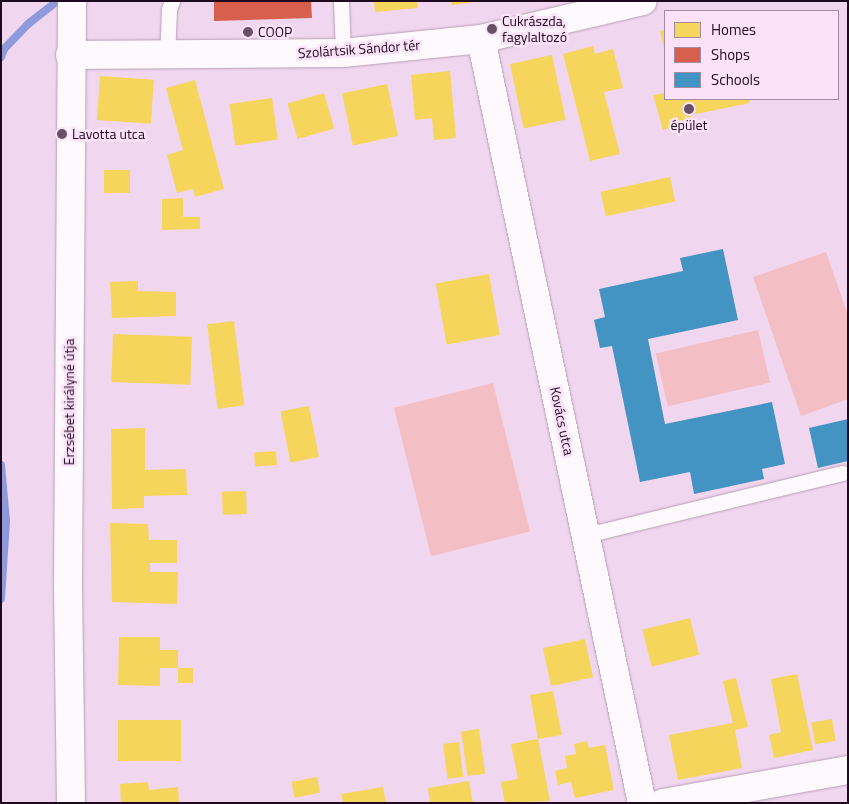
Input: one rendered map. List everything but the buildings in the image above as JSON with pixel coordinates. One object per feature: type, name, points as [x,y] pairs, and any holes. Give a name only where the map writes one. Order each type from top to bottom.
[{"type":"street","name":"Szolártsik Sándor tér","points":[[70,55],[167,57],[343,53],[481,39],[643,1]]},
{"type":"street","name":"Erzsébet királyné útja","points":[[71,803],[68,580],[70,55],[72,8]]},
{"type":"street","name":"Kovács utca","points":[[481,39],[642,803]]},
{"type":"street","points":[[663,803],[848,770]]},
{"type":"lane","points":[[167,57],[169,8],[172,1]]},
{"type":"lane","points":[[342,1],[343,53]]},
{"type":"lane","points":[[586,535],[843,473]]},
{"type":"shaded area","points":[[826,252],[848,315],[848,399],[801,416],[753,277]]},
{"type":"shaded area","points":[[758,330],[770,383],[668,406],[656,354]]},
{"type":"shaded area","points":[[493,383],[530,531],[431,556],[394,408]]},
{"type":"waterway","points":[[1,57],[4,49],[28,24],[57,1]]},
{"type":"waterway","points":[[1,465],[6,521],[1,599]]},
{"type":"place","name":"Cukrászda, fagylaltozó","points":[[492,29]]},
{"type":"place","name":"COOP","points":[[248,32]]},
{"type":"place","name":"épület","points":[[689,109]]},
{"type":"place","name":"Lavotta utca","points":[[62,134]]}]
